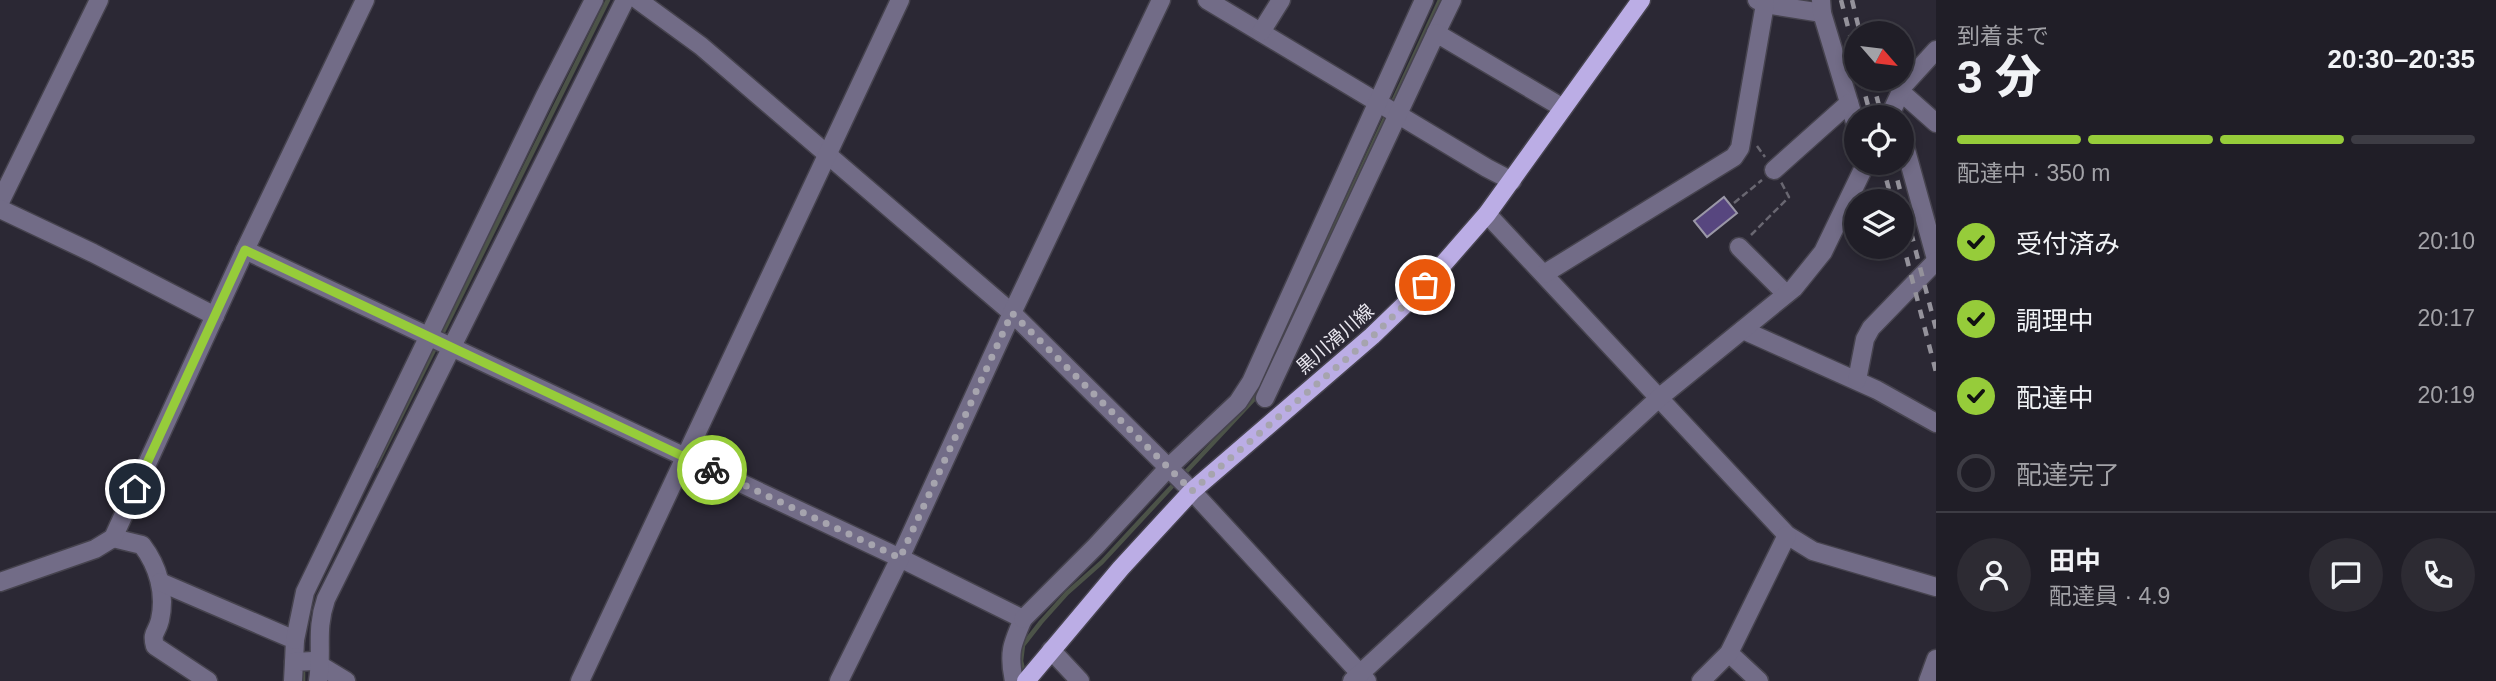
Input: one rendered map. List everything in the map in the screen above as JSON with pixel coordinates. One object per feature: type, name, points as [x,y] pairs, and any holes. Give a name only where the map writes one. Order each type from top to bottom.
[{"type":"main road","name":"黒川滑川線","points":[[1026,681],[1121,568],[1192,491],[1373,336],[1425,285],[1487,214],[1641,0]]},
{"type":"street","points":[[0,202],[99,0]]},
{"type":"street","points":[[0,582],[94,549],[113,538],[245,250],[365,0]]},
{"type":"street","points":[[346,681],[309,666],[295,639],[305,592],[594,0]]},
{"type":"street","points":[[293,681],[309,666],[326,599],[625,0]]},
{"type":"street","points":[[638,0],[701,46],[1012,313],[1192,491],[1359,678],[1660,397],[1786,294],[1823,253],[1860,175]]},
{"type":"street","points":[[580,681],[900,0]]},
{"type":"street","points":[[839,681],[900,558],[1012,313],[1161,0]]},
{"type":"street","points":[[1207,0],[1512,181]]},
{"type":"street","points":[[1261,32],[1282,0]]},
{"type":"street","points":[[1014,681],[1011,645],[1023,619],[1169,467],[1238,402],[1251,382],[1424,0]]},
{"type":"street","points":[[1265,398],[1452,0]]},
{"type":"street","points":[[1544,274],[1734,157],[1740,148],[1761,2],[1822,6],[1844,63]]},
{"type":"street","points":[[1436,33],[1563,108]]},
{"type":"street","points":[[1936,50],[1897,99],[1936,123]]},
{"type":"street","points":[[1774,170],[1849,103],[1849,91]]},
{"type":"street","points":[[1857,380],[1865,339],[1871,328],[1936,260],[1913,175]]},
{"type":"street","points":[[0,209],[215,316]]},
{"type":"street","points":[[1487,214],[1787,535],[1813,551],[1936,587]]},
{"type":"street","points":[[1739,247],[1786,294]]},
{"type":"street","points":[[245,250],[900,558],[1023,619]]},
{"type":"street","points":[[1742,330],[1857,380],[1936,423]]},
{"type":"street","points":[[1702,681],[1728,653],[1787,535]]},
{"type":"street","points":[[113,538],[142,545],[154,561],[160,582],[160,620],[152,636],[155,646],[208,681]]},
{"type":"street","points":[[160,582],[295,639]]},
{"type":"street","points":[[1051,650],[1080,681]]},
{"type":"street","points":[[1728,653],[1759,681]]},
{"type":"street","points":[[1928,681],[1936,659]]},
{"type":"path","points":[[1739,247],[1789,197],[1774,170]]},
{"type":"building","points":[[1724,197],[1737,213],[1707,237],[1694,221]]},
{"type":"waterway","points":[[440,338],[608,0]]},
{"type":"waterway","points":[[1391,106],[1440,0]]},
{"type":"waterway","points":[[1183,475],[1255,398],[1387,114]]},
{"type":"waterway","points":[[376,466],[436,346]]},
{"type":"waterway","points":[[1024,673],[1021,661],[1023,645],[1041,622],[1067,593],[1102,562],[1177,481]]},
{"type":"waterway","points":[[303,664],[303,681]]},
{"type":"railway","points":[[1841,0],[1846,21]]},
{"type":"railway","points":[[1852,0],[1857,21]]},
{"type":"railway","points":[[1864,91],[1868,105]]},
{"type":"railway","points":[[1875,91],[1879,105]]},
{"type":"railway","points":[[1885,175],[1889,189]]},
{"type":"railway","points":[[1896,175],[1936,329]]},
{"type":"railway","points":[[1907,259],[1936,372]]},
{"type":"way so far","points":[[712,470],[900,558],[1012,313],[1192,491],[1373,336],[1425,285]]},
{"type":"route","points":[[135,489],[245,250],[712,470]]}]
